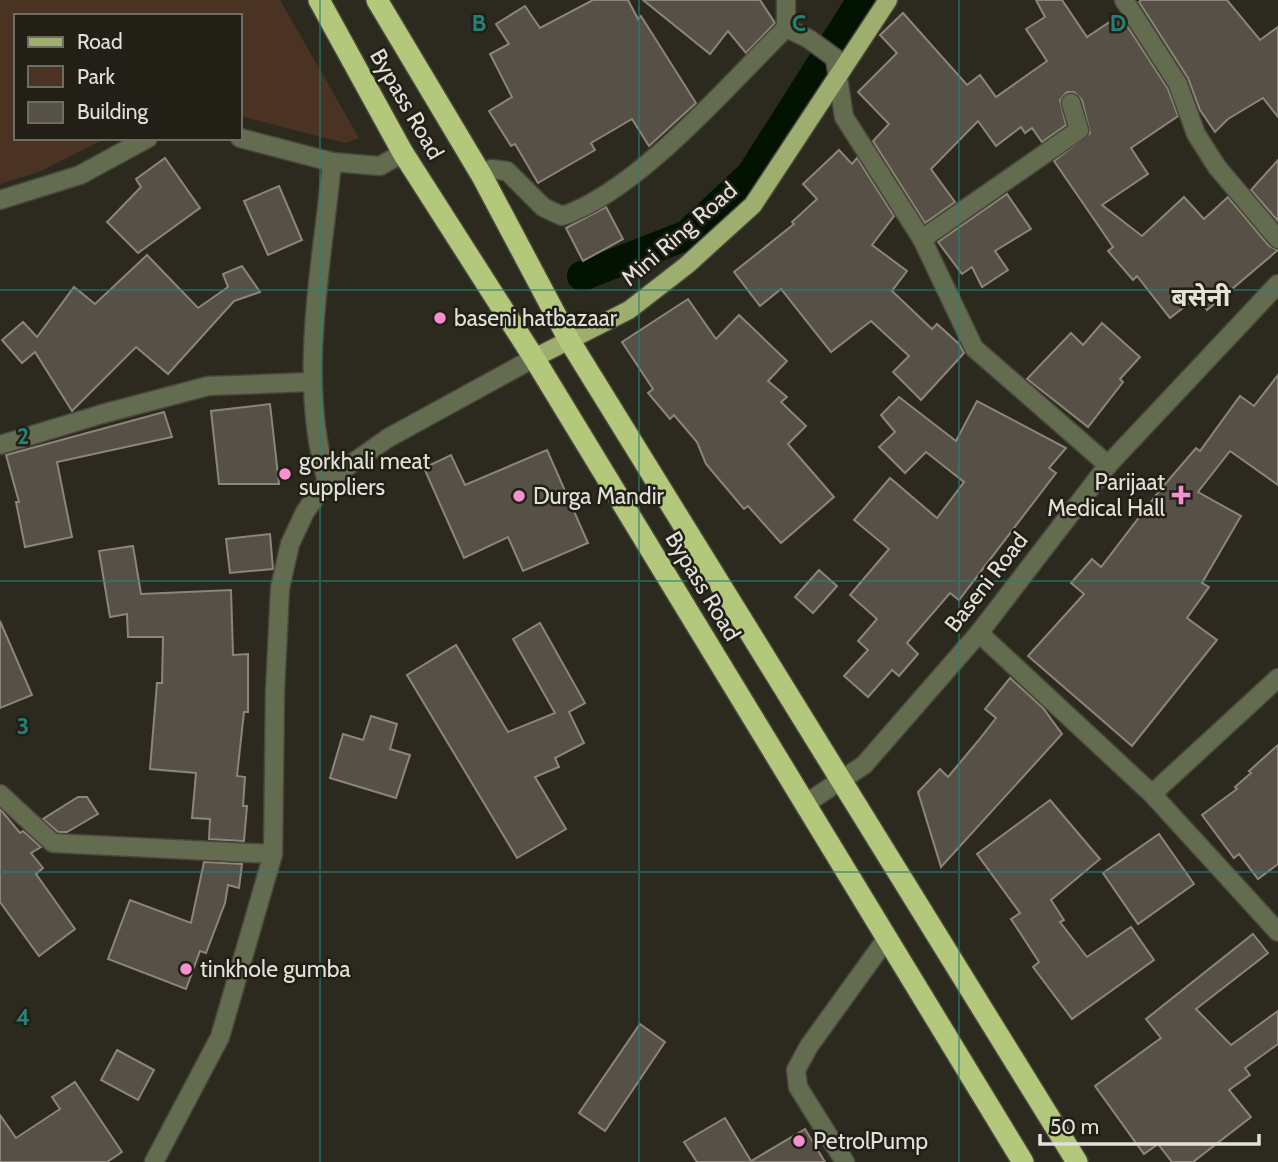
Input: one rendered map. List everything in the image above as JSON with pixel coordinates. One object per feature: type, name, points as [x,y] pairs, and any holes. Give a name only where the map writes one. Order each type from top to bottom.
[{"type":"highway","name":"Bypass Road","points":[[319,0],[402,153],[534,358],[1023,1162]]},
{"type":"highway","name":"Bypass Road","points":[[377,0],[482,176],[569,340],[1077,1162]]},
{"type":"main road","name":"Mini Ring Road","points":[[534,358],[629,310],[687,265],[753,205],[835,67],[888,0]]},
{"type":"street","points":[[482,176],[491,169],[507,171],[543,208],[562,216],[580,211],[644,168],[786,28],[786,0]]},
{"type":"street","points":[[1124,0],[1178,84],[1196,134],[1217,167],[1278,239]]},
{"type":"street","points":[[786,28],[809,39],[835,67],[844,117],[922,239],[974,348],[1108,465]]},
{"type":"street","points":[[922,239],[1079,130],[1071,103]]},
{"type":"street","points":[[242,139],[332,162],[380,166],[402,153]]},
{"type":"street","points":[[0,200],[80,175],[144,140]]},
{"type":"street","points":[[327,481],[317,447],[311,382],[332,162]]},
{"type":"street","name":"Baseni Road","points":[[805,804],[864,765],[979,633],[1108,465],[1278,284]]},
{"type":"street","points":[[154,1162],[220,1037],[273,854],[275,691],[280,588],[290,544],[305,512],[327,481],[388,438],[534,358]]},
{"type":"street","points":[[0,445],[208,386],[311,382]]},
{"type":"street","points":[[979,633],[1152,794],[1278,932]]},
{"type":"street","points":[[1152,794],[1278,678]]},
{"type":"street","points":[[0,794],[53,843],[273,854]]},
{"type":"street","points":[[845,1162],[798,1087],[796,1070],[808,1046],[887,938]]},
{"type":"green space","points":[[0,0],[280,0],[359,138],[345,143],[242,117],[242,14],[14,14],[14,140],[103,140],[39,172],[0,184]]},
{"type":"building","points":[[593,0],[628,0],[638,19],[641,16],[696,103],[649,146],[632,119],[591,143],[595,150],[538,183],[515,144],[511,146],[489,111],[512,97],[490,54],[509,44],[496,24],[525,6],[540,28]]},
{"type":"building","points":[[643,0],[760,0],[775,23],[746,53],[728,31],[710,54]]},
{"type":"building","points":[[1036,0],[1062,0],[1087,37],[1120,15],[1168,89],[1178,116],[1131,148],[1148,174],[1102,205],[1142,236],[1184,197],[1204,219],[1228,197],[1269,246],[1278,250],[1207,310],[1197,297],[1170,318],[1137,276],[1133,280],[1108,251],[1113,247],[1054,161],[1090,133],[1082,100],[1074,92],[1067,92],[1060,100],[1066,125],[1042,142],[1032,128],[1025,133],[1021,127],[996,146],[978,121],[931,169],[955,202],[925,223],[873,141],[889,124],[858,92],[897,53],[880,35],[903,13],[967,85],[980,75],[996,97],[1047,61],[1026,29],[1045,17]]},
{"type":"building","points":[[1227,0],[1260,40],[1278,27],[1278,117],[1263,98],[1228,119],[1215,132],[1200,110],[1188,78],[1139,2]]},
{"type":"building","points":[[839,150],[852,164],[857,158],[894,216],[872,245],[907,271],[892,291],[932,329],[937,324],[959,344],[964,353],[921,400],[893,372],[909,356],[871,321],[831,352],[781,289],[760,306],[734,272],[794,224],[792,222],[817,199],[803,184]]},
{"type":"building","points":[[165,158],[200,208],[138,253],[107,222],[141,187],[136,179]]},
{"type":"building","points":[[1278,160],[1278,221],[1251,190]]},
{"type":"building","points":[[279,186],[302,240],[268,255],[244,201]]},
{"type":"building","points":[[1007,194],[1031,229],[995,251],[1008,270],[982,287],[972,267],[962,274],[938,242]]},
{"type":"building","points":[[606,207],[623,239],[583,261],[566,228]]},
{"type":"building","points":[[147,255],[198,308],[228,287],[223,274],[242,266],[260,292],[234,301],[168,374],[136,347],[72,411],[35,352],[22,363],[2,340],[23,322],[37,337],[74,287],[95,304]]},
{"type":"building","points":[[688,299],[716,339],[739,315],[787,361],[768,381],[787,397],[781,402],[806,426],[788,444],[834,497],[781,543],[748,506],[744,509],[706,464],[697,442],[674,415],[670,419],[648,393],[653,389],[622,342]]},
{"type":"building","points":[[1102,323],[1140,357],[1120,379],[1123,382],[1088,427],[1027,379],[1071,333],[1083,345]]},
{"type":"building","points":[[1278,375],[1278,485],[1230,451],[1198,492],[1241,516],[1202,583],[1209,587],[1187,618],[1217,640],[1132,746],[1028,656],[1084,594],[1071,583],[1092,559],[1101,567],[1160,490],[1196,448],[1200,451],[1240,396],[1254,406]]},
{"type":"building","points":[[899,397],[956,441],[977,401],[1066,448],[1049,468],[1056,473],[959,600],[950,593],[907,643],[918,654],[899,676],[892,670],[868,697],[844,676],[868,650],[858,641],[877,619],[850,595],[889,549],[854,520],[890,478],[937,518],[964,482],[926,452],[905,473],[879,447],[895,432],[881,415]]},
{"type":"building","points":[[270,404],[279,484],[219,484],[211,411]]},
{"type":"building","points":[[164,412],[172,437],[57,462],[72,537],[25,547],[16,502],[19,502],[6,455]]},
{"type":"building","points":[[547,450],[588,543],[523,571],[508,537],[464,558],[424,468],[451,455],[465,485]]},
{"type":"building","points":[[270,534],[273,569],[230,573],[226,539]]},
{"type":"building","points":[[133,546],[141,594],[231,590],[233,655],[248,654],[248,712],[244,712],[237,776],[245,777],[243,806],[247,806],[244,841],[209,839],[210,819],[192,818],[196,773],[150,769],[157,683],[162,683],[163,637],[128,637],[127,614],[110,617],[99,551]]},
{"type":"building","points":[[819,570],[837,586],[813,613],[795,597]]},
{"type":"building","points":[[0,621],[32,695],[0,708]]},
{"type":"building","points":[[540,623],[585,703],[569,712],[584,743],[555,758],[559,767],[535,777],[566,829],[517,858],[407,675],[456,645],[508,732],[555,713],[513,639]]},
{"type":"building","points":[[1010,678],[1043,708],[1062,734],[941,867],[918,792],[940,769],[948,777],[978,741],[996,718],[985,709]]},
{"type":"building","points":[[371,716],[397,724],[390,749],[410,755],[396,798],[330,778],[343,734],[363,740]]},
{"type":"building","points":[[1278,745],[1278,864],[1258,879],[1239,854],[1234,858],[1202,815],[1237,789],[1235,787],[1251,773],[1249,771]]},
{"type":"building","points":[[78,797],[87,797],[98,814],[67,832],[58,832],[43,819]]},
{"type":"building","points":[[1050,800],[1100,859],[1051,900],[1064,920],[1060,922],[1087,957],[1131,927],[1154,960],[1072,1019],[1033,967],[1039,962],[1011,919],[1020,913],[977,854]]},
{"type":"building","points":[[0,809],[20,833],[23,831],[41,847],[31,853],[43,868],[36,874],[75,929],[39,956],[0,902]]},
{"type":"building","points":[[1159,834],[1194,884],[1138,924],[1103,873]]},
{"type":"building","points":[[204,862],[242,864],[239,888],[228,885],[225,903],[206,953],[200,951],[186,989],[108,959],[130,900],[191,923]]},
{"type":"building","points":[[1253,934],[1268,953],[1196,1009],[1231,1045],[1278,1011],[1278,1044],[1245,1068],[1250,1075],[1229,1090],[1251,1117],[1193,1162],[1172,1162],[1158,1144],[1144,1154],[1095,1086],[1161,1038],[1146,1019]]},
{"type":"building","points":[[640,1024],[665,1042],[605,1131],[579,1113]]},
{"type":"building","points":[[117,1050],[154,1070],[138,1100],[101,1080]]},
{"type":"building","points":[[75,1082],[122,1152],[107,1162],[0,1162],[0,1115],[16,1138],[60,1109],[52,1097]]},
{"type":"building","points":[[725,1118],[751,1161],[805,1129],[825,1162],[697,1162],[684,1142]]},
{"type":"waterway","points":[[582,276],[687,235],[751,175],[862,0]]},
{"type":"place","name":"baseni hatbazaar","points":[[440,318]]},
{"type":"place","name":"gorkhali meat suppliers","points":[[285,474]]},
{"type":"place","name":"Parijaat Medical Hall","points":[[1181,495]]},
{"type":"place","name":"Durga Mandir","points":[[519,496]]},
{"type":"place","name":"tinkhole gumba","points":[[186,969]]},
{"type":"place","name":"PetrolPump","points":[[799,1141]]},
{"type":"district","name":"बसेनी","points":[[1201,297]]}]
